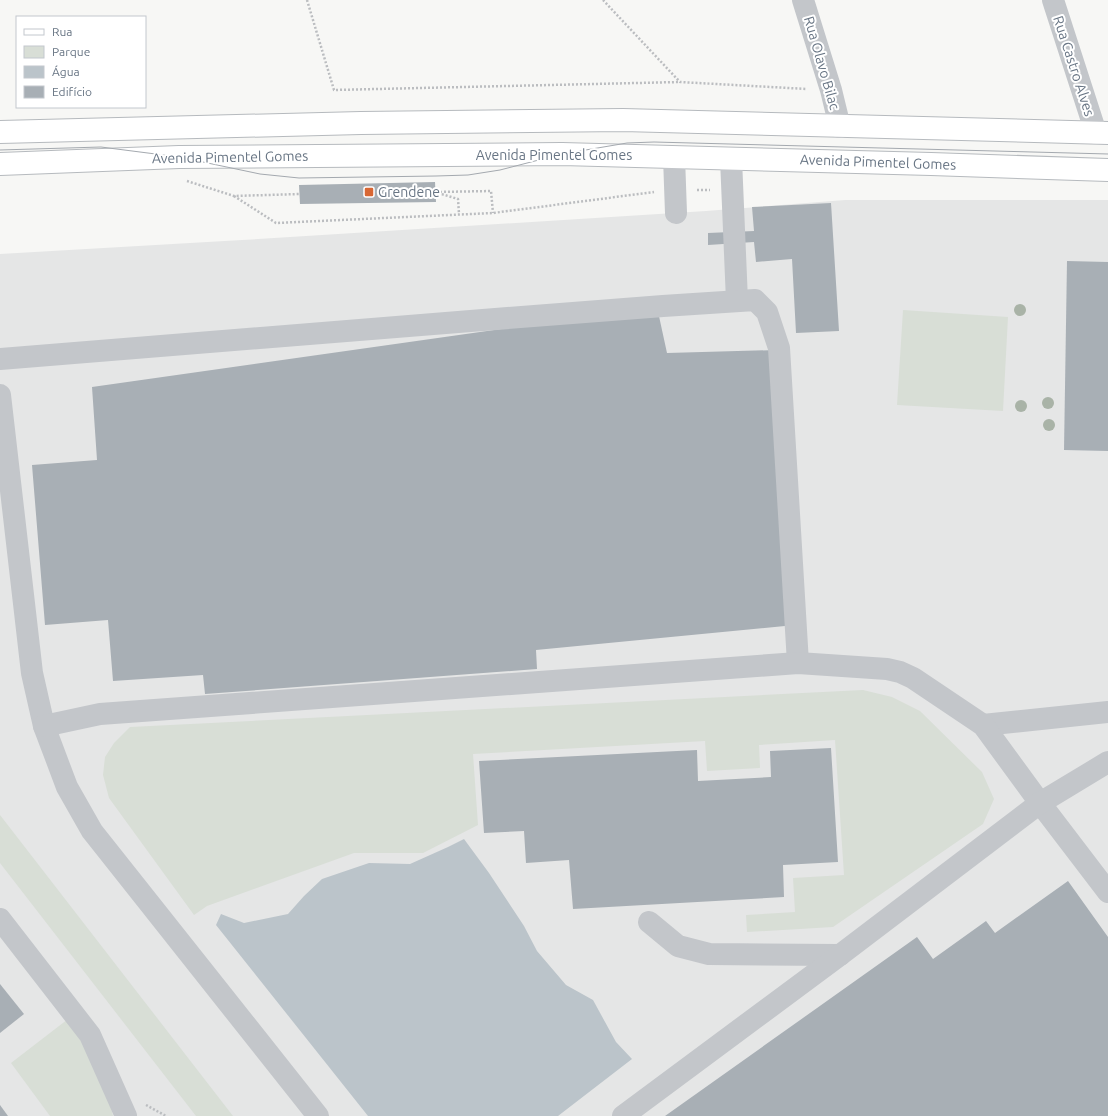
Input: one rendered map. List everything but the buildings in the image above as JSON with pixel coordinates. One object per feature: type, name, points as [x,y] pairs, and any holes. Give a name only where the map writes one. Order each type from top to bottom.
[{"type":"main road","points":[[0,132],[361,123],[623,120],[1102,133]]},
{"type":"main road","name":"Avenida Pimentel Gomes","points":[[0,164],[187,157],[562,154],[1108,170]]},
{"type":"street","name":"Rua Olavo Bilac","points":[[803,0],[831,90],[840,127]]},
{"type":"street","name":"Rua Castro Alves","points":[[1053,0],[1102,133]]},
{"type":"street","points":[[674,157],[676,213]]},
{"type":"street","points":[[731,159],[737,301]]},
{"type":"street","points":[[0,359],[475,320],[755,300],[767,312],[779,348],[798,663]]},
{"type":"street","points":[[0,395],[32,673],[44,726],[67,787],[92,831],[318,1116]]},
{"type":"street","points":[[44,726],[100,714],[798,663],[846,666],[900,672],[913,678],[983,725],[1108,892]]},
{"type":"street","points":[[983,725],[1108,712]]},
{"type":"street","points":[[623,1116],[840,955],[1040,803],[1108,762]]},
{"type":"street","points":[[0,919],[90,1035],[126,1116]]},
{"type":"street","points":[[649,922],[678,946],[709,954],[840,955]]},
{"type":"path","points":[[307,0],[334,90],[680,82],[831,90]]},
{"type":"path","points":[[603,0],[680,82]]},
{"type":"path","points":[[182,179],[234,196],[276,223],[493,213],[675,189],[732,190]]},
{"type":"path","points":[[459,214],[458,199],[436,192],[491,191],[493,213]]},
{"type":"path","points":[[234,196],[300,194]]},
{"type":"shaded area","points":[[845,200],[1108,200],[1108,1116],[0,1116],[0,254],[706,211]]},
{"type":"green space","points":[[903,310],[1008,317],[1003,411],[897,405]]},
{"type":"green space","points":[[863,690],[892,697],[920,711],[982,772],[994,799],[983,824],[833,927],[747,932],[746,915],[795,912],[793,878],[844,875],[835,740],[759,745],[760,768],[707,771],[705,741],[473,754],[478,825],[423,853],[354,853],[207,906],[194,915],[109,798],[103,775],[105,757],[114,743],[130,727]]},
{"type":"green space","points":[[0,815],[233,1116],[196,1116],[0,863]]},
{"type":"green space","points":[[72,1016],[99,1056],[113,1116],[50,1116],[11,1063]]},
{"type":"water","points":[[464,839],[489,873],[524,926],[537,951],[566,985],[593,1000],[616,1042],[632,1059],[558,1116],[368,1116],[216,925],[221,914],[244,923],[288,914],[322,879],[369,863],[410,864]]},
{"type":"tram line","points":[[0,150],[101,147],[179,157],[260,174],[299,178],[468,175],[500,170],[562,154],[627,143],[654,142],[1108,154]]},
{"type":"place","name":"Grendene","points":[[369,192]]}]
